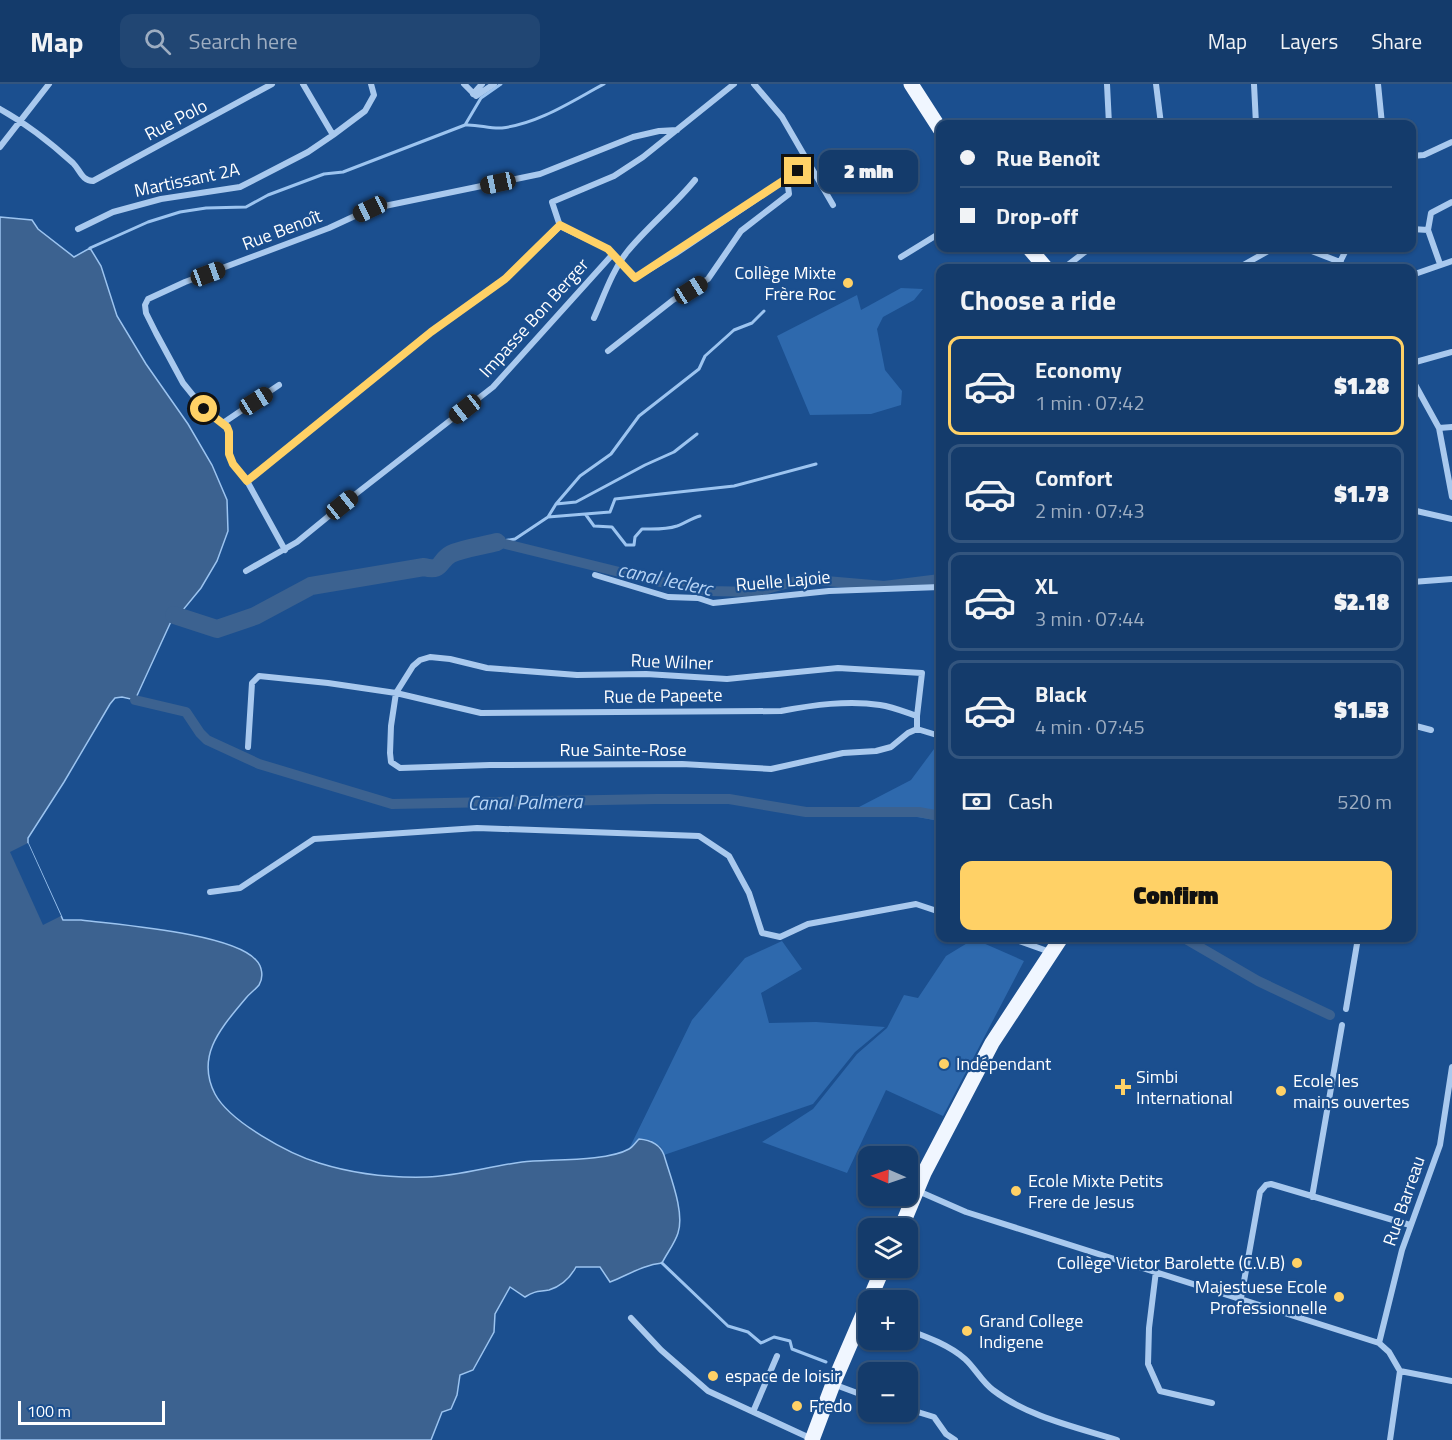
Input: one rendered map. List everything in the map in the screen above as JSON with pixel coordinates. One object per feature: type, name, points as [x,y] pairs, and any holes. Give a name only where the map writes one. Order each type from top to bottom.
[{"type":"main road","points":[[911,84],[936,123]]},
{"type":"main road","points":[[1032,252],[1043,264]]},
{"type":"main road","points":[[918,1191],[924,1173],[992,1043],[1058,942]]},
{"type":"main road","points":[[812,1440],[833,1384],[858,1330]]},
{"type":"street","points":[[0,147],[50,84]]},
{"type":"street","name":"Rue Polo","points":[[21,121],[76,166],[85,179],[93,181],[272,84]]},
{"type":"street","points":[[303,84],[333,135]]},
{"type":"street","name":"Martissant 2A","points":[[78,229],[113,212],[161,199],[240,187],[308,152],[365,111],[374,95],[371,84]]},
{"type":"street","points":[[464,84],[476,96],[494,84]]},
{"type":"street","points":[[473,94],[482,84]]},
{"type":"street","points":[[734,84],[643,157],[614,176],[552,202],[560,225],[608,249],[635,278],[810,163]]},
{"type":"street","points":[[754,84],[782,117],[833,205]]},
{"type":"street","points":[[1107,84],[1109,120]]},
{"type":"street","points":[[1156,84],[1160,120]]},
{"type":"street","points":[[1254,84],[1256,120]]},
{"type":"street","points":[[1378,84],[1382,120]]},
{"type":"street","points":[[0,109],[21,121]]},
{"type":"street","name":"Rue Benoît","points":[[223,423],[204,409],[183,383],[146,313],[146,305],[150,297],[329,228],[370,209],[540,174],[633,136],[677,130]]},
{"type":"street","points":[[1416,156],[1424,155],[1452,142]]},
{"type":"street","points":[[608,351],[674,300],[708,279],[741,231],[789,194],[787,179]]},
{"type":"street","points":[[594,318],[627,251],[695,180]]},
{"type":"street","points":[[1440,264],[1428,230],[1431,213],[1452,202]]},
{"type":"street","points":[[247,481],[431,332],[505,279],[560,225]]},
{"type":"street","points":[[1416,229],[1428,230]]},
{"type":"street","points":[[901,257],[936,235]]},
{"type":"street","points":[[1069,264],[1085,252]]},
{"type":"street","points":[[1245,264],[1266,252]]},
{"type":"street","points":[[1314,252],[1340,262],[1345,252]]},
{"type":"street","name":"Impasse Bon Berger","points":[[246,571],[297,542],[493,387],[612,255]]},
{"type":"street","points":[[1416,273],[1452,261]]},
{"type":"street","points":[[1416,362],[1452,352]]},
{"type":"street","points":[[279,385],[223,423],[229,432],[229,454],[233,464],[247,481],[285,550]]},
{"type":"street","points":[[1416,385],[1439,428],[1450,474],[1452,497]]},
{"type":"street","points":[[1439,428],[1452,427]]},
{"type":"street","points":[[1416,511],[1452,519]]},
{"type":"street","name":"Ruelle Lajoie","points":[[596,575],[668,597],[698,598],[712,603],[829,591],[936,587]]},
{"type":"street","points":[[1416,582],[1452,579]]},
{"type":"street","name":"Rue Wilner","points":[[396,693],[413,666],[420,660],[430,657],[488,668],[577,675],[646,674],[728,679],[838,668],[922,674],[917,716]]},
{"type":"street","name":"Rue de Papeete","points":[[248,747],[252,683],[259,676],[396,693],[481,713],[781,711],[806,706],[858,703],[883,706],[917,716]]},
{"type":"street","name":"Rue Sainte-Rose","points":[[396,693],[390,753],[392,762],[400,768],[682,764],[771,769],[843,753],[876,751],[891,747],[908,733],[917,729]]},
{"type":"street","points":[[917,716],[917,729],[936,735]]},
{"type":"street","points":[[1416,726],[1431,730]]},
{"type":"street","points":[[210,892],[240,888],[314,839],[489,828],[699,836],[729,856],[749,893],[762,933],[780,937],[808,924],[916,904],[936,911]]},
{"type":"street","points":[[1023,942],[1052,952]]},
{"type":"street","points":[[1346,1009],[1357,942]]},
{"type":"street","points":[[1312,1197],[1342,1025]]},
{"type":"street","name":"Rue Barreau","points":[[1379,1343],[1402,1250],[1440,1145],[1452,1067]]},
{"type":"street","points":[[1240,1298],[1260,1192],[1263,1188],[1271,1185],[1410,1225]]},
{"type":"street","points":[[918,1191],[966,1212],[1379,1343],[1389,1352],[1400,1371],[1390,1440]]},
{"type":"street","points":[[1156,1271],[1149,1328],[1148,1364],[1160,1391],[1212,1403]]},
{"type":"street","points":[[631,1318],[661,1350],[708,1391],[812,1440]]},
{"type":"street","points":[[918,1333],[927,1336],[965,1359],[992,1389],[1015,1404],[1054,1420],[1117,1440]]},
{"type":"street","points":[[753,1412],[777,1356]]},
{"type":"street","points":[[1400,1371],[1452,1381]]},
{"type":"street","points":[[833,1384],[858,1393]]},
{"type":"street","points":[[918,1412],[934,1417],[946,1434],[955,1440]]},
{"type":"shaded area","points":[[0,217],[32,220],[38,229],[74,257],[90,248],[101,266],[117,316],[146,364],[188,424],[212,465],[227,500],[228,531],[217,561],[201,588],[183,610],[174,615],[135,700],[115,698],[110,704],[28,838],[28,843],[63,920],[81,920],[200,937],[224,943],[243,951],[256,960],[262,972],[261,982],[228,1020],[214,1042],[208,1067],[210,1080],[215,1094],[233,1115],[261,1136],[307,1159],[359,1173],[427,1177],[522,1162],[606,1156],[629,1149],[639,1139],[654,1143],[664,1155],[676,1194],[680,1224],[677,1237],[662,1263],[642,1268],[610,1282],[600,1267],[576,1267],[562,1284],[525,1297],[510,1287],[495,1314],[494,1332],[473,1370],[460,1375],[457,1395],[451,1409],[442,1412],[431,1440],[0,1440]]},
{"type":"shaded area","points":[[901,288],[923,289],[914,300],[883,317],[877,329],[885,370],[902,391],[901,405],[871,414],[810,415],[777,336],[857,295],[861,310]]},
{"type":"shaded area","points":[[936,746],[936,820],[859,807],[911,780]]},
{"type":"shaded area","points":[[782,941],[802,969],[761,993],[769,1023],[816,1022],[885,1027],[855,1052],[813,1104],[664,1155],[661,1147],[650,1140],[629,1149],[692,1020],[745,958]]},
{"type":"shaded area","points":[[969,942],[981,942],[1024,961],[943,1116],[886,1090],[847,1173],[762,1142],[813,1109],[857,1054],[887,1028],[904,995],[918,998],[946,956]]},
{"type":"pier","points":[[28,843],[61,916],[43,925],[10,852]]},
{"type":"waterway","points":[[90,248],[148,222],[180,212],[206,208],[246,207],[268,195],[324,174],[343,172],[465,125],[481,98],[501,84]]},
{"type":"waterway","points":[[465,125],[493,128],[516,125],[555,110],[604,84]]},
{"type":"waterway","points":[[556,504],[580,476],[611,454],[639,416],[699,369],[705,356],[734,330],[752,323],[764,311]]},
{"type":"waterway","points":[[497,542],[515,539],[548,517],[556,504],[576,502],[674,452],[697,434]]},
{"type":"waterway","points":[[548,517],[610,512],[615,499],[734,486],[816,464]]},
{"type":"waterway","points":[[586,515],[594,526],[612,527],[626,545],[634,545],[635,537],[642,529],[673,527],[700,516]]},
{"type":"waterway","name":"canal leclerc","points":[[497,542],[656,581],[709,591],[756,592],[803,579],[884,586],[936,580]]},
{"type":"waterway","points":[[174,615],[217,629],[255,616],[311,586],[424,567],[434,568],[451,554],[497,542]]},
{"type":"waterway","name":"Canal Palmera","points":[[135,700],[186,712],[207,740],[259,764],[392,804],[729,799],[806,812],[919,812],[936,815]]},
{"type":"waterway","name":"Canal Palmera","points":[[1191,942],[1258,981],[1330,1015]]},
{"type":"waterway","points":[[662,1263],[728,1326],[748,1332],[761,1343],[774,1337],[790,1341],[792,1349],[826,1362]]},
{"type":"place","name":"Collège Mixte Frère Roc","points":[[848,283]]},
{"type":"place","name":"Indépendant","points":[[944,1064]]},
{"type":"place","name":"Simbi International","points":[[1123,1087]]},
{"type":"place","name":"Ecole les mains ouvertes","points":[[1281,1091]]},
{"type":"place","name":"Ecole Mixte Petits Frere de Jesus","points":[[1016,1191]]},
{"type":"place","name":"Collège Victor Barolette (C.V.B)","points":[[1297,1263]]},
{"type":"place","name":"Majestuese Ecole Professionnelle","points":[[1339,1297]]},
{"type":"place","name":"Grand College Indigene","points":[[967,1331]]},
{"type":"place","name":"espace de loisir","points":[[713,1376]]},
{"type":"place","name":"Fredo","points":[[797,1406]]},
{"type":"route","points":[[204,409],[227,427],[229,454],[233,464],[247,481],[431,332],[505,279],[560,225],[608,249],[635,278],[730,218],[798,171]]}]
